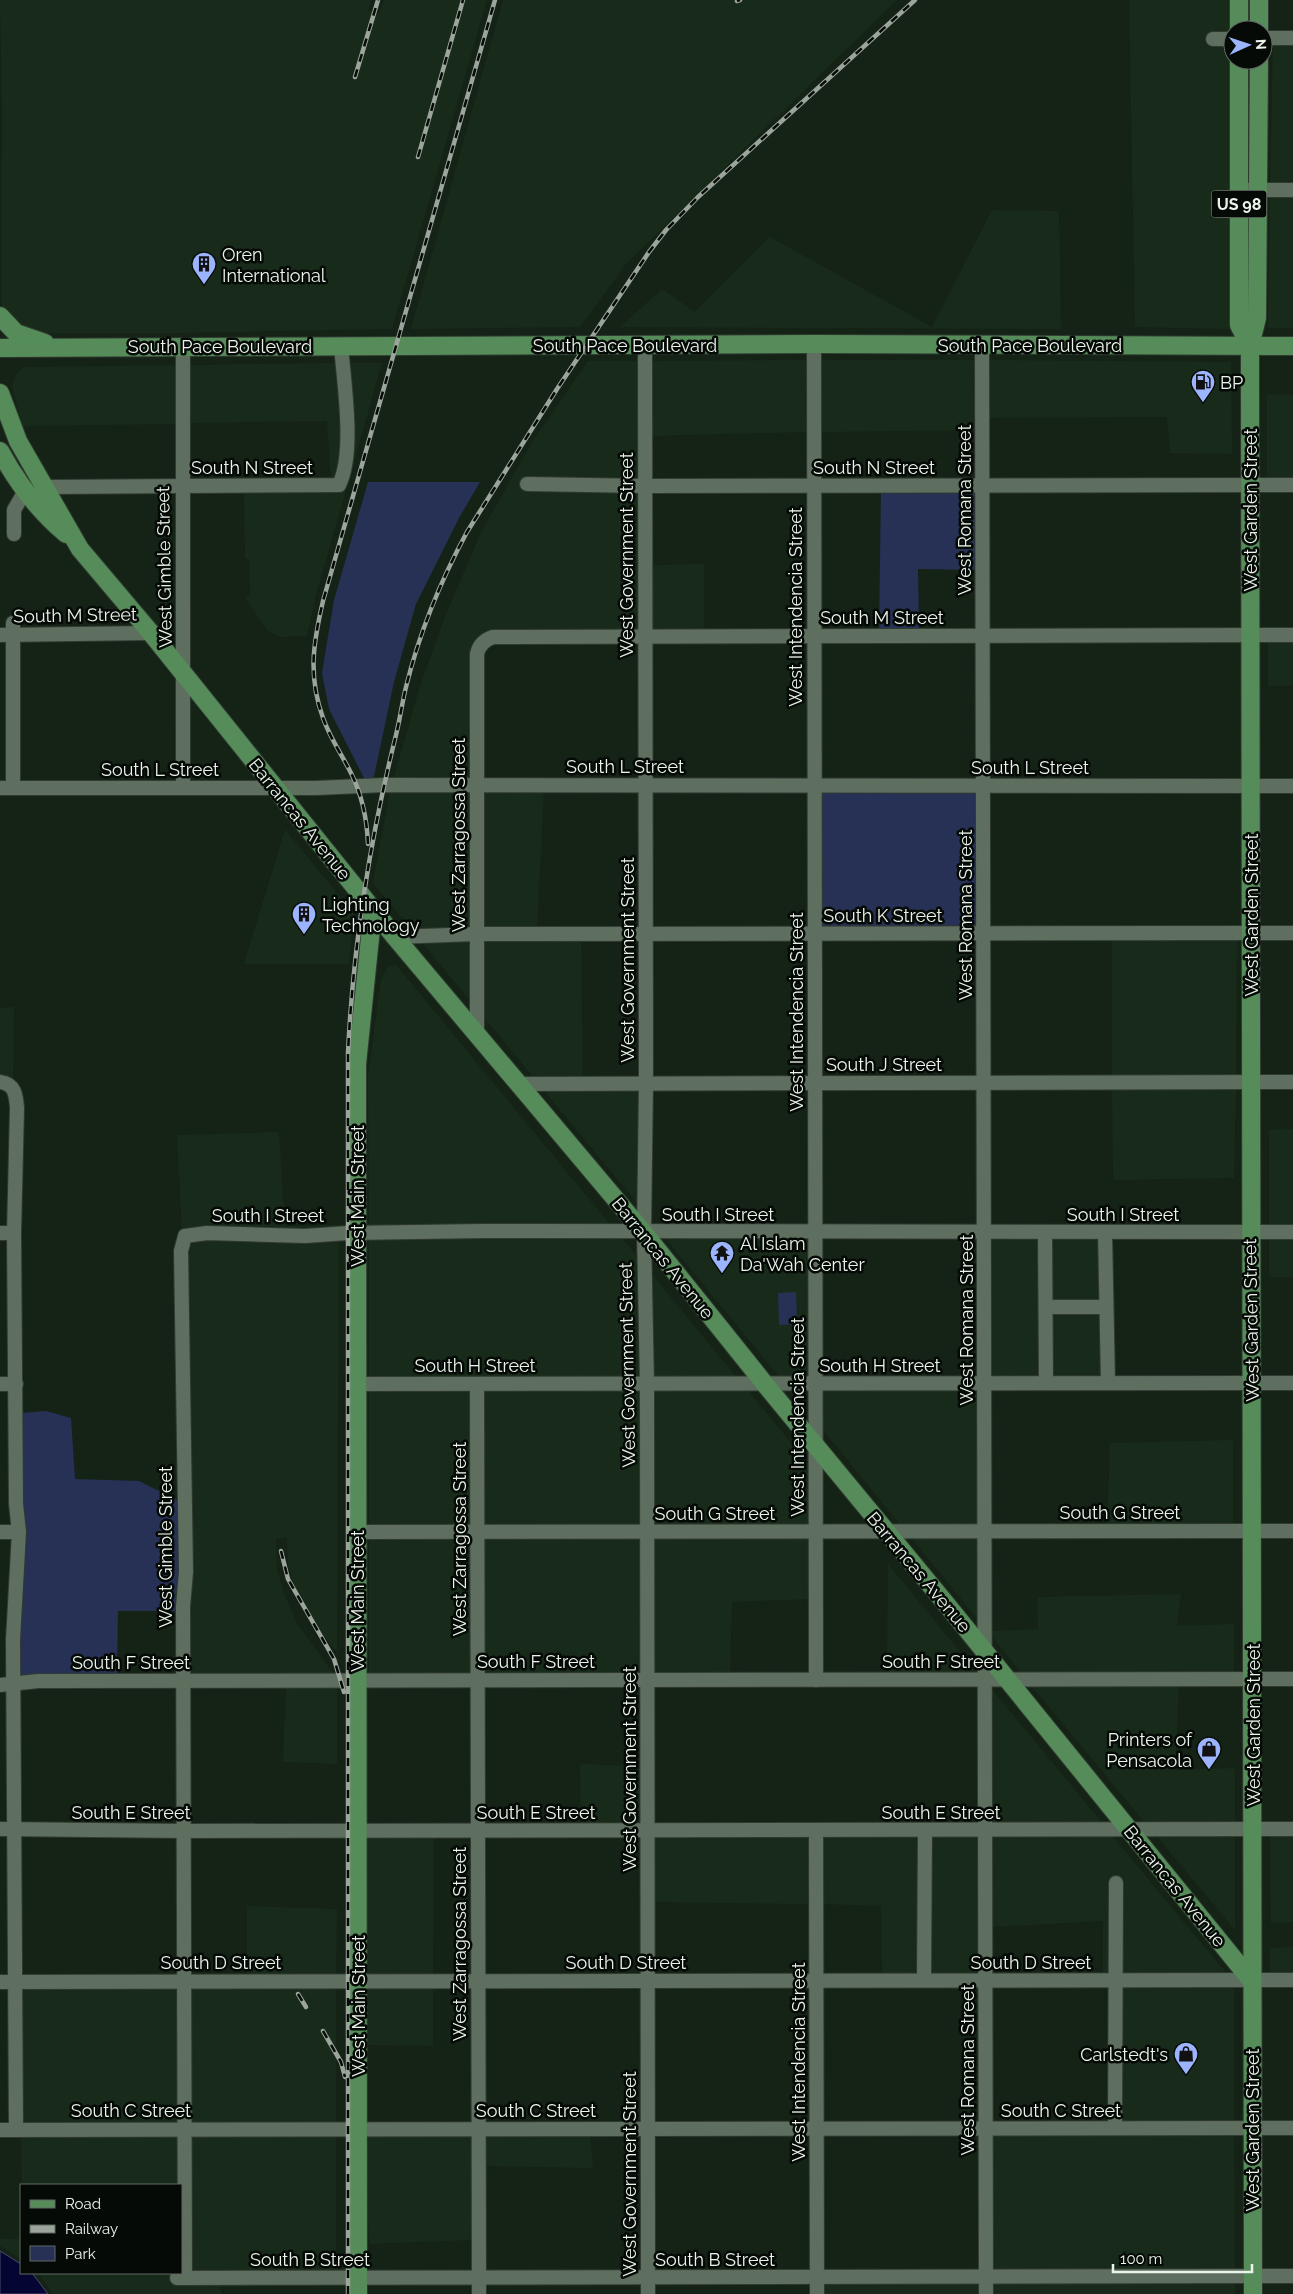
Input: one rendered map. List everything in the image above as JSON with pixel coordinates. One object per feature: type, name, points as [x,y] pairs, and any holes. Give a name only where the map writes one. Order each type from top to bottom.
[{"type":"main road","points":[[1239,0],[1239,20]]},
{"type":"main road","points":[[1259,0],[1259,20]]},
{"type":"main road","name":"US 98","points":[[1239,70],[1239,325],[1250,346]]},
{"type":"main road","name":"US 98","points":[[1250,346],[1257,318],[1259,70]]},
{"type":"main road","points":[[0,316],[16,333],[60,347]]},
{"type":"main road","name":"South Pace Boulevard","points":[[0,348],[814,344],[1293,346]]},
{"type":"main road","name":"West Garden Street","points":[[1250,346],[1250,1232],[1253,1829],[1251,1980],[1253,2285]]},
{"type":"main road","name":"Barrancas Avenue","points":[[0,393],[18,441],[73,539],[151,633],[395,937],[644,1233],[764,1384],[1251,1980]]},
{"type":"main road","name":"Barrancas Avenue","points":[[0,451],[24,491],[48,519],[73,539]]},
{"type":"main road","name":"West Main Street","points":[[358,2286],[357,1047],[373,909]]},
{"type":"street","points":[[1273,38],[1293,38]]},
{"type":"street","points":[[1213,39],[1223,39]]},
{"type":"street","points":[[1239,190],[1293,190]]},
{"type":"street","name":"West Intendencia Street","points":[[814,344],[816,1680]]},
{"type":"street","name":"West Government Street","points":[[645,345],[646,1082],[644,1233],[647,1384],[648,2294]]},
{"type":"street","name":"West Gimble Street","points":[[183,346],[183,788]]},
{"type":"street","name":"South N Street","points":[[45,487],[339,485],[345,466],[346,443],[346,399],[341,346]]},
{"type":"street","name":"West Romana Street","points":[[982,346],[986,2294]]},
{"type":"street","name":"South N Street","points":[[527,484],[645,486],[1293,485]]},
{"type":"street","points":[[14,534],[14,510],[24,491]]},
{"type":"street","points":[[7,788],[9,631]]},
{"type":"street","name":"South M Street","points":[[9,631],[151,633]]},
{"type":"street","name":"South M Street","points":[[484,641],[493,637],[1293,634]]},
{"type":"street","name":"West Zarragossa Street","points":[[477,1033],[477,654],[484,641]]},
{"type":"street","name":"South L Street","points":[[7,788],[1293,786]]},
{"type":"street","name":"South K Street","points":[[395,937],[476,934],[1293,933]]},
{"type":"street","name":"South J Street","points":[[518,1084],[646,1082],[1293,1082]]},
{"type":"street","points":[[4,1083],[14,1090],[17,1108],[7,1233],[16,1384],[16,1504],[19,1532],[13,1640],[15,1683],[16,2130]]},
{"type":"street","name":"South I Street","points":[[185,1236],[207,1234],[305,1236],[357,1233],[483,1231],[644,1233],[1293,1232]]},
{"type":"street","points":[[1045,1232],[1046,1383]]},
{"type":"street","points":[[1105,1232],[1108,1383]]},
{"type":"street","name":"West Gimble Street","points":[[182,2241],[185,2129],[183,1607],[186,1572],[181,1251],[185,1236]]},
{"type":"street","points":[[1046,1307],[1106,1307]]},
{"type":"street","name":"South H Street","points":[[357,1384],[1293,1383]]},
{"type":"street","points":[[0,1384],[16,1384]]},
{"type":"street","name":"West Zarragossa Street","points":[[477,1384],[479,2294]]},
{"type":"street","name":"South G Street","points":[[357,1532],[1293,1531]]},
{"type":"street","points":[[0,1532],[19,1532]]},
{"type":"street","name":"South F Street","points":[[0,1685],[15,1683],[358,1680],[1293,1680]]},
{"type":"street","name":"South E Street","points":[[0,1829],[15,1831],[648,1831],[1293,1829]]},
{"type":"street","name":"West Intendencia Street","points":[[816,1830],[817,2294]]},
{"type":"street","points":[[924,1830],[924,1980]]},
{"type":"street","points":[[1115,2128],[1116,1883]]},
{"type":"street","name":"South D Street","points":[[0,1982],[1293,1980]]},
{"type":"street","name":"South C Street","points":[[0,2130],[1293,2128]]},
{"type":"street","name":"West Gimble Street","points":[[181,2274],[181,2278]]},
{"type":"street","name":"South B Street","points":[[181,2278],[358,2286],[479,2278],[817,2277],[986,2277],[1253,2285],[1293,2276]]},
{"type":"shaded area","points":[[0,0],[371,0],[368,11],[379,13],[384,0],[487,0],[392,329],[178,333],[39,333],[24,329],[3,309],[1,301],[2,113]]},
{"type":"shaded area","points":[[503,0],[897,0],[626,264],[580,327],[411,329]]},
{"type":"shaded area","points":[[1129,0],[1229,0],[1229,20],[1223,20],[1223,35],[1208,34],[1208,43],[1223,44],[1223,70],[1229,70],[1231,329],[1135,327]]},
{"type":"shaded area","points":[[1273,43],[1293,43],[1293,185],[1270,185]]},
{"type":"shaded area","points":[[1270,194],[1293,194],[1293,328],[1268,328]]},
{"type":"shaded area","points":[[992,210],[1059,211],[1061,329],[620,327],[662,289],[695,312],[770,237],[932,327]]},
{"type":"shaded area","points":[[809,360],[808,432],[650,436],[650,361]]},
{"type":"shaded area","points":[[819,360],[977,360],[977,430],[819,432]]},
{"type":"shaded area","points":[[987,360],[1231,362],[1232,454],[1170,453],[1167,417],[988,418]]},
{"type":"shaded area","points":[[588,361],[639,361],[640,482],[522,480],[522,489],[640,491],[640,631],[485,635],[471,781],[393,780],[420,686],[446,614],[481,532],[531,444]]},
{"type":"shaded area","points":[[337,363],[341,443],[340,466],[335,481],[331,478],[327,421],[188,423],[188,365]]},
{"type":"shaded area","points":[[348,363],[382,363],[315,599],[307,636],[280,637],[267,630],[246,599],[250,593],[249,560],[245,557],[244,490],[344,490]]},
{"type":"shaded area","points":[[177,365],[177,424],[22,426],[12,385],[16,375],[23,367]]},
{"type":"shaded area","points":[[1267,394],[1293,395],[1293,480],[1267,480]]},
{"type":"shaded area","points":[[704,564],[704,631],[651,631],[651,565]]},
{"type":"shaded area","points":[[1268,639],[1293,639],[1293,686],[1268,686]]},
{"type":"shaded area","points":[[390,790],[471,790],[471,930],[413,931],[373,883]]},
{"type":"shaded area","points":[[482,790],[544,790],[537,930],[482,930]]},
{"type":"shaded area","points":[[285,829],[354,914],[349,964],[244,964]]},
{"type":"shaded area","points":[[1112,938],[1237,938],[1236,1077],[1112,1077]]},
{"type":"shaded area","points":[[471,939],[471,1002],[420,940]]},
{"type":"shaded area","points":[[482,939],[581,939],[583,1078],[534,1078],[482,1015]]},
{"type":"shaded area","points":[[396,965],[613,1228],[369,1228],[368,1075],[381,980],[388,966]]},
{"type":"shaded area","points":[[14,1007],[13,1081],[0,1078],[0,1008]]},
{"type":"shaded area","points":[[541,1087],[640,1087],[639,1205]]},
{"type":"shaded area","points":[[1112,1087],[1236,1087],[1234,1178],[1113,1180]]},
{"type":"shaded area","points":[[1293,1129],[1293,1227],[1269,1227],[1269,1130]]},
{"type":"shaded area","points":[[279,1132],[285,1226],[339,1225],[339,1229],[182,1233],[177,1135]]},
{"type":"shaded area","points":[[621,1237],[639,1259],[641,1379],[369,1380],[369,1238]]},
{"type":"shaded area","points":[[810,1237],[810,1379],[781,1379],[665,1238]]},
{"type":"shaded area","points":[[990,1237],[1113,1237],[1116,1378],[990,1379]]},
{"type":"shaded area","points":[[1269,1237],[1293,1237],[1293,1277],[1269,1277]]},
{"type":"shaded area","points":[[339,1239],[337,1652],[309,1618],[297,1592],[288,1567],[287,1538],[276,1539],[277,1569],[285,1596],[297,1623],[335,1676],[190,1676],[186,1251],[188,1240]]},
{"type":"shaded area","points":[[650,1272],[738,1379],[652,1379]]},
{"type":"shaded area","points":[[652,1388],[746,1388],[810,1466],[811,1527],[652,1527]]},
{"type":"shaded area","points":[[821,1388],[980,1388],[980,1527],[902,1527],[821,1427]]},
{"type":"shaded area","points":[[369,1389],[472,1389],[472,1528],[369,1528]]},
{"type":"shaded area","points":[[482,1389],[641,1389],[642,1527],[483,1528]]},
{"type":"shaded area","points":[[1233,1440],[1233,1526],[1107,1526],[1110,1443]]},
{"type":"shaded area","points":[[642,1536],[642,1675],[483,1675],[483,1537]]},
{"type":"shaded area","points":[[652,1536],[811,1536],[811,1599],[732,1602],[730,1675],[653,1675]]},
{"type":"shaded area","points":[[910,1536],[980,1536],[980,1622]]},
{"type":"shaded area","points":[[369,1537],[472,1537],[472,1675],[369,1676]]},
{"type":"shaded area","points":[[888,1564],[979,1675],[887,1675]]},
{"type":"shaded area","points":[[1181,1594],[1177,1626],[1234,1624],[1234,1675],[1023,1675],[991,1635],[990,1631],[1038,1629],[1037,1597]]},
{"type":"shaded area","points":[[1030,1684],[1179,1684],[1175,1770],[1235,1768],[1235,1824],[1147,1825]]},
{"type":"shaded area","points":[[286,1685],[337,1685],[337,1764],[283,1762]]},
{"type":"shaded area","points":[[991,1688],[1104,1825],[991,1826]]},
{"type":"shaded area","points":[[580,1764],[642,1766],[642,1826],[581,1826]]},
{"type":"shaded area","points":[[1111,1834],[1229,1976],[1122,1976],[1121,1878],[1110,1879],[1111,1976],[1103,1976],[1103,1921],[991,1927],[991,1835]]},
{"type":"shaded area","points":[[1155,1834],[1235,1834],[1235,1930]]},
{"type":"shaded area","points":[[1270,1834],[1293,1834],[1293,1922],[1271,1923]]},
{"type":"shaded area","points":[[368,1835],[434,1836],[433,1976],[367,1976]]},
{"type":"shaded area","points":[[653,1835],[811,1835],[811,1904],[653,1902]]},
{"type":"shaded area","points":[[822,1835],[980,1835],[980,1976],[882,1976],[881,1906],[822,1904]]},
{"type":"shaded area","points":[[247,1906],[337,1909],[336,1976],[247,1976]]},
{"type":"shaded area","points":[[1293,1947],[1293,1975],[1270,1975],[1270,1948]]},
{"type":"shaded area","points":[[336,1985],[336,2124],[190,2124],[189,1986]]},
{"type":"shaded area","points":[[1121,1985],[1234,1985],[1234,2124],[1121,2124]]},
{"type":"shaded area","points":[[21,1986],[179,1986],[179,2124],[21,2125]]},
{"type":"shaded area","points":[[367,1986],[433,1986],[433,2046],[366,2045]]},
{"type":"shaded area","points":[[991,2133],[1234,2133],[1235,2272],[991,2272]]},
{"type":"shaded area","points":[[21,2134],[179,2134],[179,2184],[22,2184]]},
{"type":"shaded area","points":[[190,2134],[336,2134],[336,2267],[349,2266],[349,2274],[190,2274]]},
{"type":"shaded area","points":[[365,2134],[473,2134],[473,2240],[369,2244]]},
{"type":"shaded area","points":[[484,2134],[590,2134],[593,2168],[484,2166]]},
{"type":"shaded area","points":[[0,2235],[1,2239],[20,2239],[20,2258],[0,2246]]},
{"type":"shaded area","points":[[0,2251],[20,2263],[20,2274],[33,2274],[48,2294],[0,2294]]},
{"type":"shaded area","points":[[39,2274],[172,2274],[172,2283],[349,2283],[349,2285],[219,2287],[222,2294],[53,2294]]},
{"type":"shaded area","points":[[1235,2281],[1235,2294],[991,2294],[991,2282]]},
{"type":"shaded area","points":[[822,2282],[981,2282],[981,2294],[822,2294]]},
{"type":"green space","points":[[368,482],[480,482],[459,518],[416,604],[394,682],[373,781],[365,780],[329,709],[322,673],[334,600]]},
{"type":"green space","points":[[881,490],[978,490],[978,570],[918,569],[919,631],[879,631]]},
{"type":"green space","points":[[821,791],[977,791],[977,928],[822,926]]},
{"type":"green space","points":[[796,1292],[797,1324],[779,1325],[778,1293]]},
{"type":"green space","points":[[46,1411],[71,1418],[75,1479],[139,1481],[179,1501],[180,1572],[178,1611],[118,1611],[117,1676],[20,1678],[21,1413]]},
{"type":"railway","points":[[355,77],[378,0]]},
{"type":"railway","points":[[418,157],[463,0]]},
{"type":"railway","points":[[368,844],[365,816],[358,790],[329,732],[318,703],[314,674],[317,632],[323,601],[495,0]]},
{"type":"railway","points":[[348,2294],[348,1053],[350,1013],[364,893],[378,814],[406,687],[417,647],[432,608],[448,569],[467,532],[557,389],[649,252],[666,230],[698,197],[915,0]]},
{"type":"railway","points":[[281,1551],[288,1579],[334,1659],[344,1692]]},
{"type":"railway","points":[[298,1994],[306,2007]]},
{"type":"railway","points":[[323,2031],[341,2062],[345,2077]]},
{"type":"place","name":"Oren International","points":[[204,285]]},
{"type":"place","name":"BP","points":[[1203,403]]},
{"type":"place","name":"Lighting Technology","points":[[304,935]]},
{"type":"place","name":"Al Islam Da'Wah Center","points":[[722,1274]]},
{"type":"place","name":"Printers of Pensacola","points":[[1209,1770]]},
{"type":"place","name":"Carlstedt's","points":[[1186,2075]]}]
